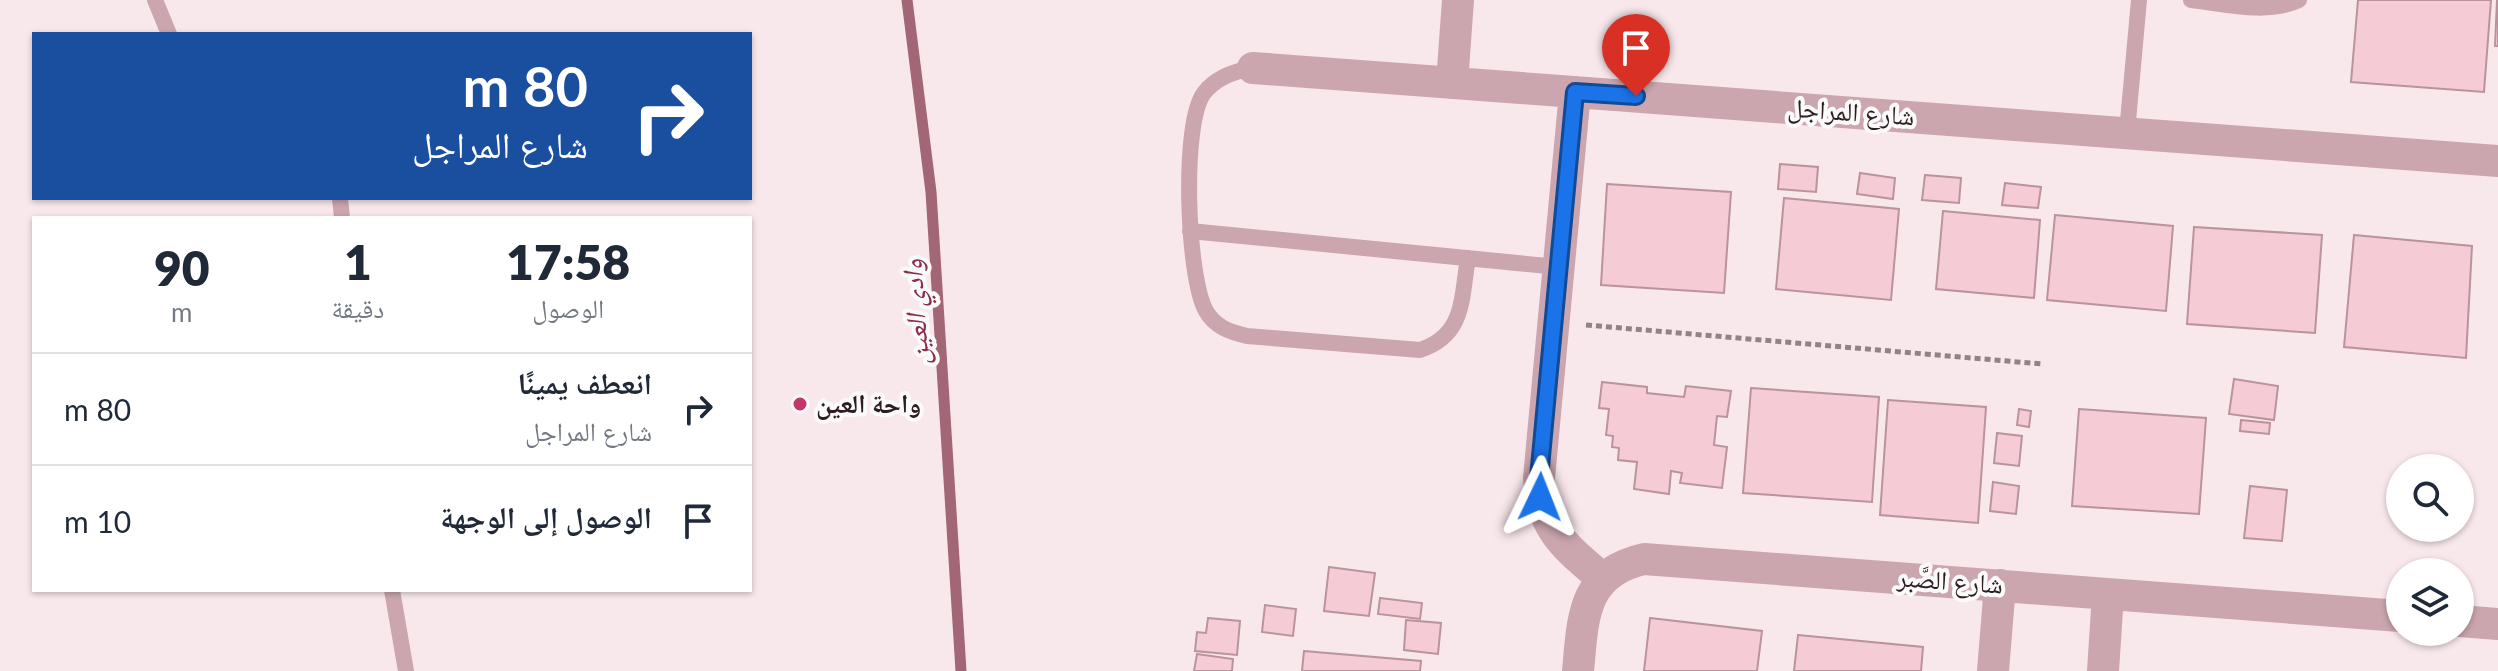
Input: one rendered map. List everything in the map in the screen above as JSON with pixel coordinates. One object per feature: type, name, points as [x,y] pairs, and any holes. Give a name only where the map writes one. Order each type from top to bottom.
[{"type":"street","points":[[1452,83],[1458,0]]},
{"type":"street","name":"شارع المراجل","points":[[1253,68],[2498,161]]},
{"type":"street","points":[[1575,92],[1539,478],[1544,515],[1559,540],[1603,579],[1593,590],[1583,617],[1578,671]]},
{"type":"street","name":"شارع الصَّبر","points":[[1603,579],[1629,562],[1660,559],[2386,615]]},
{"type":"street","points":[[1993,671],[2000,585]]},
{"type":"street","points":[[2103,671],[2108,594]]},
{"type":"street","points":[[2474,622],[2498,624]]},
{"type":"lane","points":[[155,0],[168,32]]},
{"type":"lane","points":[[2127,132],[2139,0]]},
{"type":"lane","points":[[2191,0],[2263,8],[2288,5],[2299,0]]},
{"type":"lane","points":[[1253,68],[1239,70],[1215,83],[1205,93],[1198,105],[1191,132],[1190,231],[1205,309],[1221,327],[1247,336],[1420,350],[1434,346],[1454,327],[1459,315],[1468,258]]},
{"type":"lane","points":[[1190,231],[1558,267]]},
{"type":"lane","points":[[392,592],[406,671]]},
{"type":"path","points":[[1553,322],[2042,364]]},
{"type":"building","points":[[2358,0],[2491,0],[2484,92],[2351,82]]},
{"type":"building","points":[[2497,0],[2498,46],[2495,46]]},
{"type":"building","points":[[1780,164],[1818,167],[1816,192],[1778,189]]},
{"type":"building","points":[[1860,173],[1895,178],[1893,199],[1857,194]]},
{"type":"building","points":[[1925,175],[1961,178],[1959,203],[1922,200]]},
{"type":"building","points":[[2005,183],[2041,187],[2038,208],[2002,205]]},
{"type":"building","points":[[1607,184],[1731,192],[1724,293],[1601,285]]},
{"type":"building","points":[[1784,198],[1899,209],[1891,300],[1776,289]]},
{"type":"building","points":[[1943,211],[2040,220],[2034,298],[1936,289]]},
{"type":"building","points":[[2055,215],[2173,226],[2166,311],[2047,300]]},
{"type":"building","points":[[2194,227],[2322,235],[2315,333],[2187,324]]},
{"type":"building","points":[[2354,235],[2472,246],[2466,358],[2344,347]]},
{"type":"building","points":[[2234,379],[2278,386],[2274,420],[2229,414]]},
{"type":"building","points":[[1602,382],[1647,387],[1647,393],[1684,397],[1686,386],[1731,391],[1727,417],[1717,416],[1714,445],[1727,447],[1722,488],[1680,483],[1682,473],[1671,471],[1669,494],[1634,489],[1637,462],[1618,460],[1619,448],[1612,447],[1613,436],[1606,435],[1609,409],[1599,408]]},
{"type":"building","points":[[1751,388],[1879,397],[1872,502],[1743,493]]},
{"type":"building","points":[[1888,400],[1986,407],[1978,523],[1880,515]]},
{"type":"building","points":[[2019,409],[2031,411],[2029,427],[2017,425]]},
{"type":"building","points":[[2079,409],[2206,418],[2199,514],[2072,506]]},
{"type":"building","points":[[2241,420],[2270,423],[2269,434],[2240,431]]},
{"type":"building","points":[[1997,433],[2022,436],[2019,466],[1994,463]]},
{"type":"building","points":[[1993,482],[2019,486],[2016,514],[1990,511]]},
{"type":"building","points":[[2250,486],[2287,490],[2282,541],[2244,538]]},
{"type":"building","points":[[1329,567],[1375,573],[1369,616],[1324,611]]},
{"type":"building","points":[[1380,598],[1422,603],[1420,619],[1378,614]]},
{"type":"building","points":[[1265,605],[1296,609],[1293,636],[1262,632]]},
{"type":"building","points":[[1208,618],[1240,621],[1237,655],[1195,651],[1197,632],[1206,633]]},
{"type":"building","points":[[1650,618],[1762,631],[1757,671],[1644,671]]},
{"type":"building","points":[[1406,620],[1441,623],[1438,654],[1404,650]]},
{"type":"building","points":[[1798,635],[1923,647],[1921,671],[1794,671]]},
{"type":"building","points":[[1304,651],[1421,661],[1420,671],[1302,671]]},
{"type":"building","points":[[1197,654],[1233,659],[1232,671],[1194,671]]},
{"type":"waterway","name":"وادي العين","points":[[907,0],[931,192],[961,671]]},
{"type":"place","name":"واحة العين","points":[[800,404]]},
{"type":"route","points":[[1540,497],[1539,478],[1575,92],[1636,96]]}]
